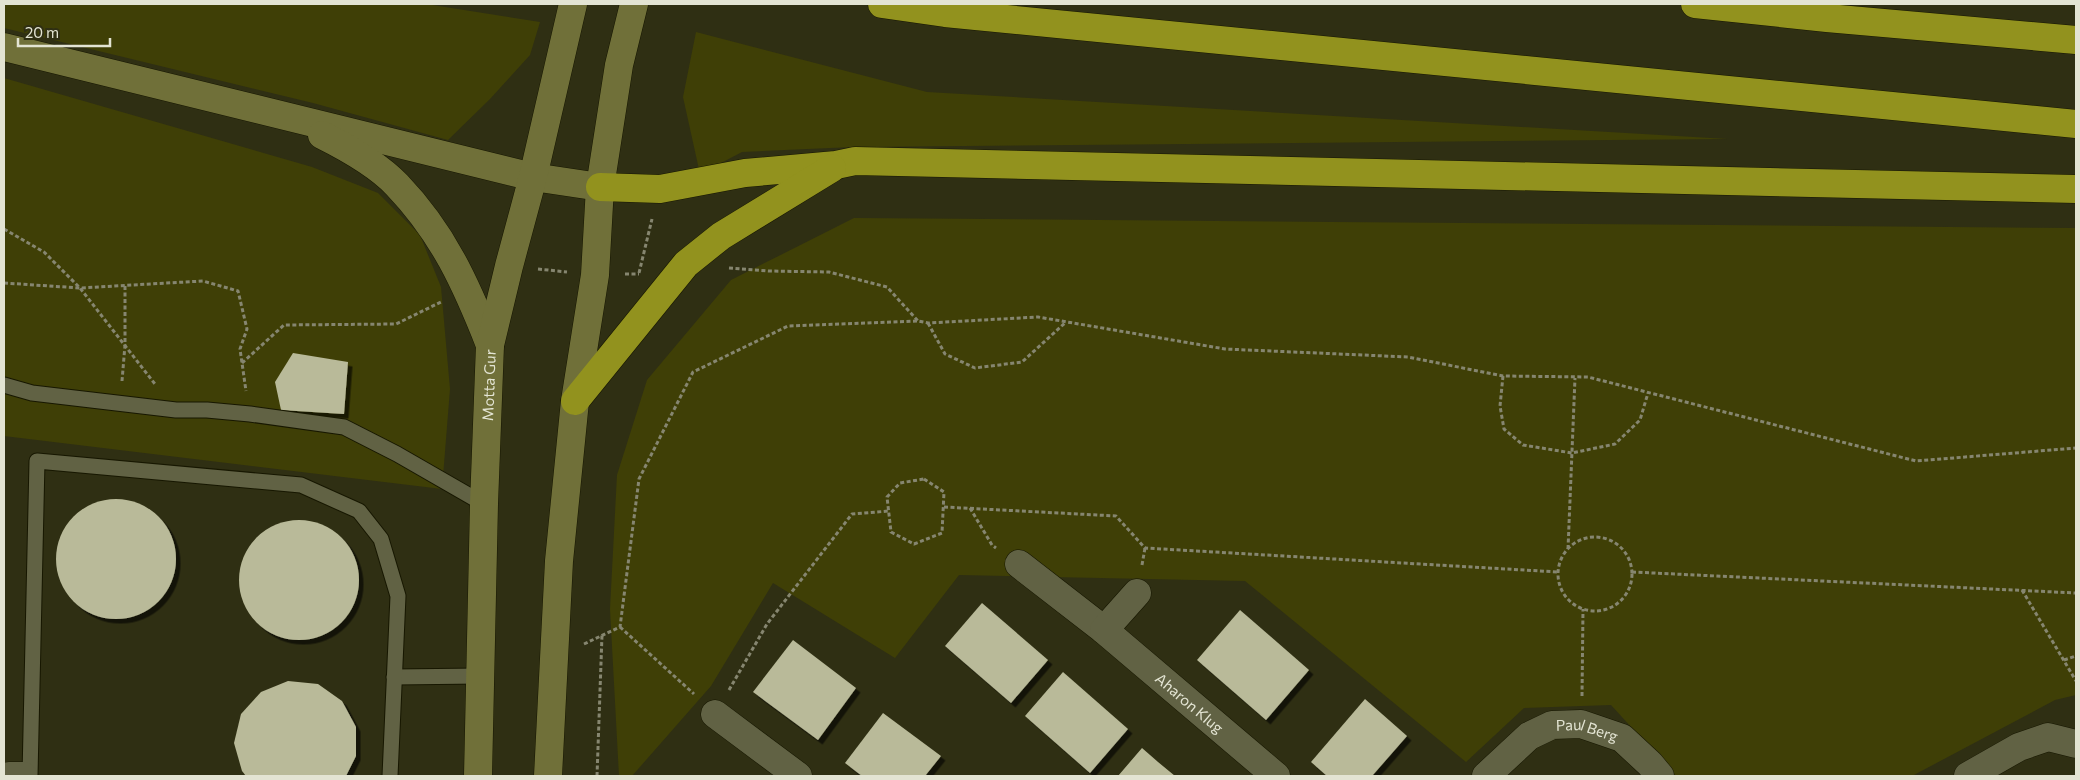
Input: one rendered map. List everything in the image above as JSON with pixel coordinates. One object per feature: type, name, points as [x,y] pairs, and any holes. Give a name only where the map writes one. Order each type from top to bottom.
[{"type":"highway","points":[[882,4],[955,14],[2076,124]]},
{"type":"highway","points":[[1695,4],[1827,18],[2076,40]]},
{"type":"highway","points":[[600,188],[660,189],[745,173],[836,165],[855,161],[2076,189]]},
{"type":"highway","points":[[576,401],[686,264],[721,236],[836,165]]},
{"type":"main road","name":"Motta Gur","points":[[478,776],[484,504],[490,345],[509,266],[534,177],[574,4]]},
{"type":"main road","points":[[548,776],[559,561],[576,401],[595,275],[600,188],[618,65],[634,4]]},
{"type":"main road","points":[[4,47],[534,177],[600,188]]},
{"type":"main road","points":[[273,112],[350,149],[396,184],[439,236],[469,290],[490,345]]},
{"type":"street","name":"Aharon Klug","points":[[1018,564],[1104,630],[1276,776]]},
{"type":"street","points":[[1104,630],[1137,592]]},
{"type":"street","points":[[715,714],[798,776]]},
{"type":"street","name":"Paul Berg","points":[[1486,776],[1529,736],[1552,725],[1581,724],[1622,738],[1660,776]]},
{"type":"street","points":[[1968,776],[2019,747],[2048,737],[2074,743]]},
{"type":"street","points":[[10,776],[23,776]]},
{"type":"lane","points":[[4,385],[32,393],[176,410],[250,414],[344,427],[397,454],[484,504]]},
{"type":"lane","points":[[30,776],[37,461],[302,485],[359,511],[381,539],[398,596],[390,776]]},
{"type":"lane","points":[[394,677],[480,676]]},
{"type":"path","points":[[639,274],[660,189]]},
{"type":"path","points":[[4,229],[44,252],[80,288],[176,410]]},
{"type":"path","points":[[768,271],[829,272],[886,287],[918,321]]},
{"type":"path","points":[[4,283],[80,288],[203,281],[238,290],[247,329],[240,349],[250,414]]},
{"type":"path","points":[[121,403],[125,345],[125,286]]},
{"type":"path","points":[[242,364],[284,325],[396,324],[469,290]]},
{"type":"path","points":[[620,627],[639,479],[693,372],[788,326],[918,321],[928,323],[1038,317],[1224,349],[1408,357],[1503,376],[1588,377],[1916,461],[2076,448]]},
{"type":"path","points":[[928,323],[945,354],[975,368],[1022,362],[1066,322]]},
{"type":"path","points":[[1503,376],[1500,406],[1504,429],[1523,445],[1572,452],[1615,444],[1640,420],[1648,393]]},
{"type":"path","points":[[1568,550],[1575,378]]},
{"type":"path","points":[[924,478],[944,492],[944,507],[942,533],[914,544],[891,532],[887,497],[900,483],[924,478]]},
{"type":"path","points":[[944,507],[1116,516],[1145,548],[1558,572]]},
{"type":"path","points":[[970,508],[992,545],[1018,564]]},
{"type":"path","points":[[620,627],[715,714],[767,624],[852,514],[889,511]]},
{"type":"path","points":[[1589,538],[1602,538],[1613,542],[1626,555],[1632,572],[1631,584],[1626,595],[1618,604],[1607,609],[1595,611],[1583,609],[1572,604],[1564,595],[1559,584],[1558,572],[1561,560],[1568,550],[1578,542],[1589,538]]},
{"type":"path","points":[[1632,572],[2076,593]]},
{"type":"path","points":[[2022,590],[2076,681]]},
{"type":"path","points":[[1581,724],[1583,609]]},
{"type":"path","points":[[554,657],[620,627]]},
{"type":"path","points":[[597,776],[602,635]]},
{"type":"path","points":[[2064,660],[2076,656]]},
{"type":"shaded area","points":[[4,4],[426,4],[540,22],[530,55],[490,99],[448,140],[313,103],[4,28]]},
{"type":"shaded area","points":[[696,32],[927,92],[1728,139],[853,147],[742,152],[700,174],[683,97]]},
{"type":"shaded area","points":[[4,78],[312,167],[378,193],[420,235],[441,287],[450,389],[442,489],[4,436]]},
{"type":"shaded area","points":[[854,218],[2076,228],[2076,695],[2055,700],[1912,776],[1676,776],[1611,705],[1524,708],[1466,762],[1245,581],[959,575],[895,658],[773,583],[711,686],[632,776],[619,776],[610,609],[617,475],[647,380],[731,280]]},
{"type":"building","points":[[293,353],[348,362],[344,414],[281,410],[275,382]]},
{"type":"building","points":[[116,499],[139,503],[159,516],[172,536],[176,559],[172,582],[159,602],[139,615],[116,619],[93,615],[73,602],[60,582],[56,559],[60,536],[73,516],[93,503]]},
{"type":"building","points":[[299,520],[322,524],[342,537],[355,557],[359,580],[355,603],[342,623],[322,636],[299,640],[276,636],[256,623],[243,603],[239,580],[243,557],[256,537],[276,524]]},
{"type":"building","points":[[982,603],[1048,660],[1011,703],[945,646]]},
{"type":"building","points":[[1240,610],[1309,670],[1266,720],[1197,660]]},
{"type":"building","points":[[793,640],[856,688],[818,740],[753,692]]},
{"type":"building","points":[[1063,672],[1128,729],[1090,773],[1025,716]]},
{"type":"building","points":[[288,681],[318,684],[342,701],[356,727],[356,756],[346,776],[246,776],[242,771],[234,743],[241,714],[261,692]]},
{"type":"building","points":[[1365,699],[1407,736],[1372,776],[1327,776],[1311,762]]},
{"type":"building","points":[[883,713],[941,756],[925,776],[862,776],[845,763]]},
{"type":"building","points":[[1142,748],[1158,762],[1175,776],[1118,776]]}]
